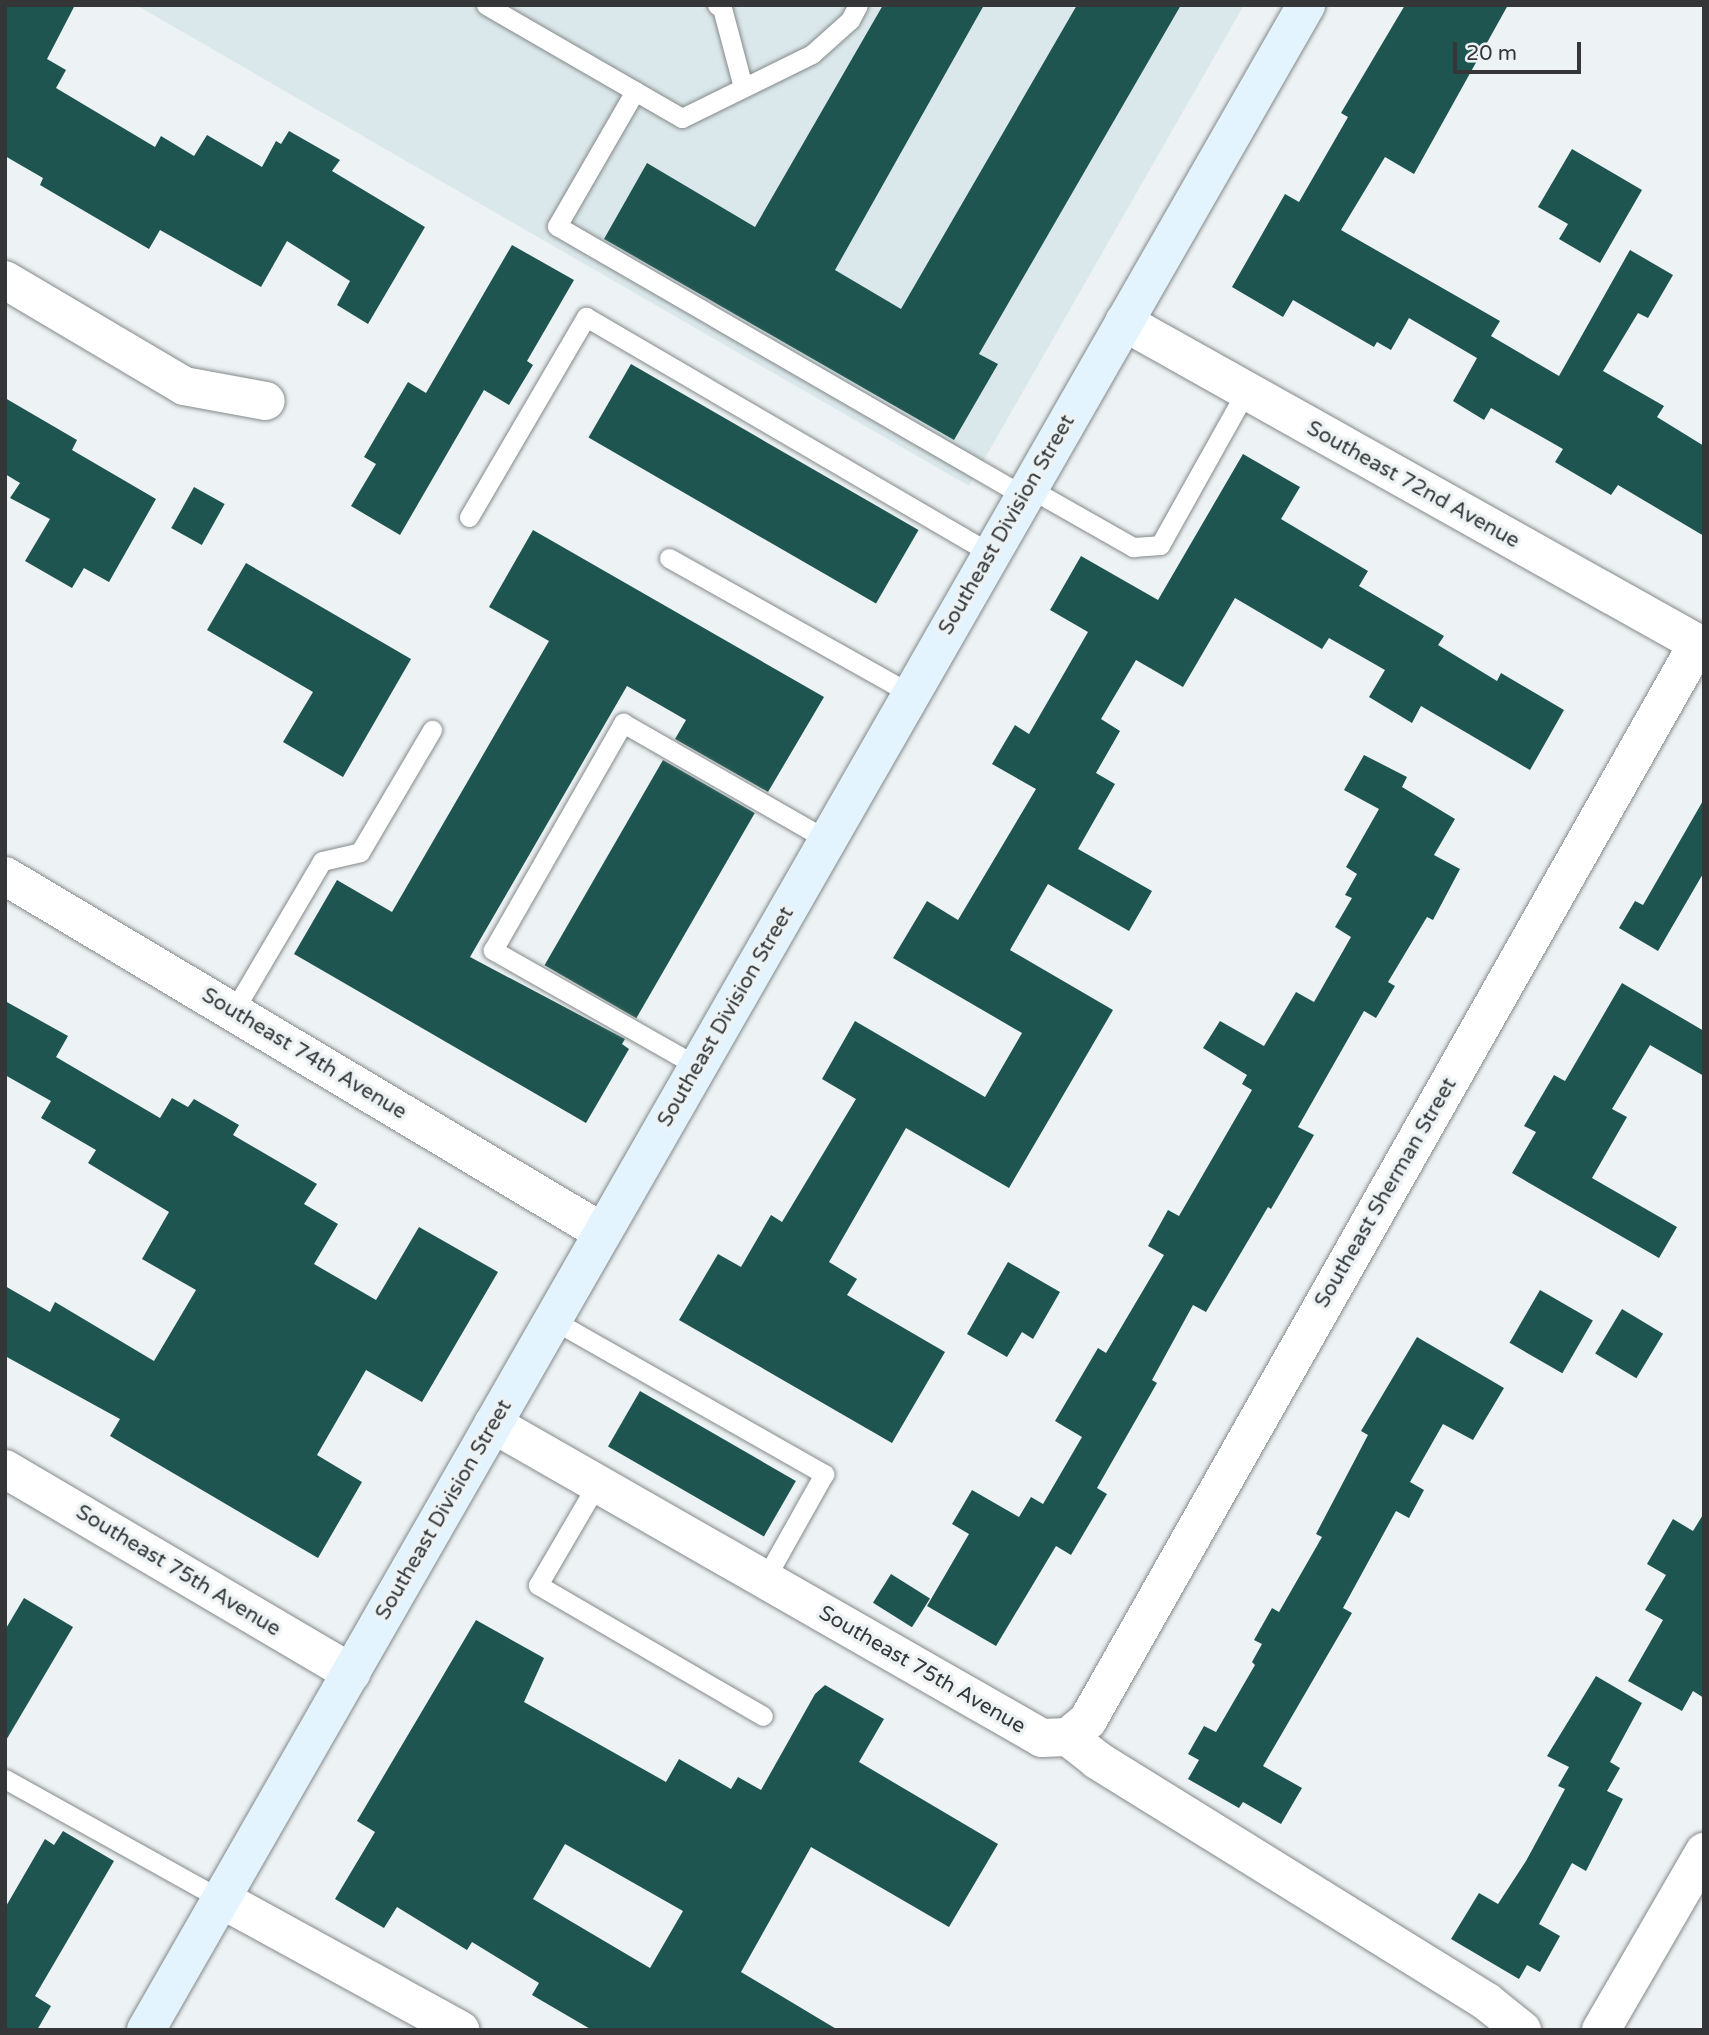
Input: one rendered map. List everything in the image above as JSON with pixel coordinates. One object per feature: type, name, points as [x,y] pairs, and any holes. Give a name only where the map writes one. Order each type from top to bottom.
[{"type":"main road","name":"Southeast Division Street","points":[[146,2030],[1306,5]]},
{"type":"street","points":[[5,279],[184,386],[266,401]]},
{"type":"street","name":"Southeast 72nd Avenue","points":[[1124,322],[1701,645]]},
{"type":"street","name":"Southeast Sherman Street","points":[[1068,1737],[1088,1720],[1701,645]]},
{"type":"street","name":"Southeast 74th Avenue","points":[[5,876],[602,1233]]},
{"type":"street","name":"Southeast 75th Avenue","points":[[493,1424],[1042,1738],[1068,1737]]},
{"type":"street","name":"Southeast 75th Avenue","points":[[5,1469],[351,1673]]},
{"type":"street","points":[[1068,1737],[1097,1760],[1487,2002],[1522,2030]]},
{"type":"street","points":[[1601,2030],[1704,1852]]},
{"type":"street","points":[[221,1899],[460,2030]]},
{"type":"lane","points":[[486,5],[682,118],[812,54],[850,20],[858,5]]},
{"type":"lane","points":[[717,5],[722,8],[743,88]]},
{"type":"lane","points":[[635,91],[557,226],[1027,492],[1133,547],[1160,545],[1246,391]]},
{"type":"lane","points":[[469,517],[586,317],[990,554]]},
{"type":"lane","points":[[669,558],[911,694]]},
{"type":"lane","points":[[698,1066],[493,950],[623,723],[827,840]]},
{"type":"lane","points":[[233,1012],[322,861],[360,852],[432,730]]},
{"type":"lane","points":[[553,1320],[824,1474],[765,1580]]},
{"type":"lane","points":[[597,1484],[538,1585],[764,1716]]},
{"type":"lane","points":[[5,1779],[221,1899]]},
{"type":"shaded area","points":[[136,5],[1244,5],[969,486]]},
{"type":"building","points":[[5,5],[75,5],[47,59],[66,70],[56,88],[155,147],[161,136],[194,156],[207,135],[262,167],[276,141],[281,144],[289,131],[340,160],[332,171],[425,227],[368,324],[337,305],[350,281],[287,241],[261,287],[160,230],[149,249],[40,185],[43,178],[5,156]]},
{"type":"building","points":[[883,5],[984,5],[835,270],[901,309],[1077,5],[1181,5],[979,354],[998,364],[954,440],[604,239],[647,163],[755,227]]},
{"type":"building","points":[[1405,5],[1508,5],[1414,174],[1385,157],[1341,230],[1500,321],[1491,336],[1559,376],[1630,250],[1673,275],[1648,318],[1638,313],[1603,371],[1664,406],[1657,417],[1704,446],[1704,536],[1618,485],[1611,495],[1555,462],[1563,449],[1491,408],[1484,420],[1453,401],[1477,358],[1409,318],[1391,350],[1377,342],[1374,347],[1293,300],[1283,317],[1232,287],[1285,194],[1299,202],[1348,117],[1341,113]]},
{"type":"building","points":[[1572,149],[1642,190],[1600,263],[1559,239],[1568,224],[1538,207]]},
{"type":"building","points":[[512,245],[574,280],[527,361],[533,365],[509,405],[484,390],[400,535],[351,506],[376,464],[364,457],[408,382],[426,393]]},
{"type":"building","points":[[631,364],[919,530],[876,604],[588,438]]},
{"type":"building","points":[[5,398],[77,440],[72,450],[156,499],[109,582],[84,568],[72,588],[25,561],[50,519],[10,498],[20,483],[5,474]]},
{"type":"building","points":[[1243,454],[1300,487],[1281,519],[1368,571],[1359,586],[1444,636],[1438,645],[1497,681],[1501,673],[1564,710],[1530,770],[1421,706],[1412,723],[1369,697],[1385,670],[1329,638],[1322,649],[1235,598],[1183,687],[1136,660],[1101,719],[1120,731],[1096,773],[1115,784],[1078,849],[1152,891],[1129,931],[1048,884],[1010,950],[1113,1010],[1009,1188],[906,1128],[829,1262],[857,1279],[847,1295],[945,1352],[892,1443],[679,1320],[718,1254],[741,1267],[771,1215],[782,1222],[856,1099],[822,1079],[855,1021],[985,1097],[1022,1033],[893,958],[927,901],[958,920],[1036,789],[992,764],[1015,725],[1029,734],[1088,632],[1050,610],[1081,556],[1158,600]]},
{"type":"building","points":[[194,487],[225,504],[202,545],[171,528]]},
{"type":"building","points":[[533,530],[824,697],[768,792],[675,739],[686,720],[627,686],[470,957],[625,1039],[622,1044],[629,1049],[586,1123],[294,954],[337,880],[392,912],[549,641],[489,607]]},
{"type":"building","points":[[246,563],[411,659],[343,777],[283,742],[313,692],[207,630]]},
{"type":"building","points":[[1364,755],[1407,777],[1402,787],[1455,819],[1434,855],[1460,869],[1433,920],[1427,917],[1388,982],[1395,986],[1376,1018],[1364,1011],[1298,1127],[1314,1135],[1271,1209],[1268,1207],[1206,1312],[1193,1305],[1152,1380],[1157,1383],[1097,1488],[1107,1494],[1071,1555],[1056,1546],[996,1646],[927,1606],[969,1534],[952,1524],[972,1490],[1019,1517],[1031,1497],[1043,1504],[1082,1437],[1055,1421],[1098,1348],[1106,1353],[1164,1255],[1148,1246],[1168,1210],[1179,1216],[1252,1090],[1242,1084],[1247,1075],[1203,1048],[1220,1021],[1264,1046],[1296,992],[1314,1002],[1351,937],[1335,927],[1352,898],[1345,895],[1357,874],[1346,867],[1379,809],[1344,790]]},
{"type":"building","points":[[663,760],[755,813],[636,1018],[544,965]]},
{"type":"building","points":[[1704,799],[1704,872],[1658,951],[1619,928],[1635,901],[1643,905]]},
{"type":"building","points":[[1622,983],[1704,1031],[1704,1076],[1650,1045],[1612,1109],[1627,1117],[1592,1178],[1677,1227],[1659,1258],[1512,1173],[1536,1132],[1524,1126],[1554,1075],[1565,1081]]},
{"type":"building","points":[[5,1001],[68,1036],[56,1057],[160,1118],[172,1098],[188,1107],[194,1099],[239,1125],[233,1135],[317,1184],[304,1204],[338,1224],[314,1264],[376,1300],[419,1227],[498,1272],[422,1402],[366,1370],[317,1455],[362,1482],[318,1558],[110,1436],[120,1419],[5,1356],[5,1286],[50,1312],[55,1302],[154,1361],[196,1290],[142,1259],[169,1212],[88,1163],[96,1150],[41,1118],[51,1101],[5,1075]]},
{"type":"building","points":[[1008,1262],[1060,1292],[1033,1339],[1022,1332],[1007,1357],[967,1334]]},
{"type":"building","points":[[1540,1290],[1593,1320],[1562,1373],[1510,1343]]},
{"type":"building","points":[[1622,1309],[1663,1334],[1636,1378],[1595,1354]]},
{"type":"building","points":[[1417,1337],[1504,1388],[1473,1440],[1443,1424],[1410,1482],[1424,1490],[1409,1518],[1396,1511],[1343,1608],[1352,1613],[1263,1766],[1302,1788],[1281,1824],[1243,1802],[1239,1808],[1188,1779],[1199,1760],[1188,1754],[1204,1726],[1216,1732],[1255,1665],[1252,1662],[1262,1644],[1254,1640],[1272,1608],[1279,1612],[1322,1537],[1316,1534],[1368,1435],[1361,1431]]},
{"type":"building","points":[[640,1391],[796,1481],[764,1536],[608,1446]]},
{"type":"building","points":[[1704,1513],[1704,1698],[1693,1691],[1682,1711],[1628,1681],[1663,1620],[1645,1610],[1666,1575],[1647,1564],[1673,1519],[1693,1531]]},
{"type":"building","points":[[891,1574],[930,1598],[912,1627],[873,1603]]},
{"type":"building","points":[[24,1598],[73,1627],[5,1742],[5,1630]]},
{"type":"building","points":[[476,1620],[544,1658],[524,1702],[666,1782],[679,1759],[731,1789],[738,1777],[761,1790],[815,1694],[825,1685],[884,1719],[859,1762],[998,1844],[949,1927],[811,1847],[741,1972],[838,2030],[592,2030],[532,1995],[539,1983],[472,1942],[467,1950],[397,1907],[384,1928],[335,1899],[375,1832],[357,1821]],"holes":[[[565,1844],[683,1911],[650,1968],[533,1899]]]},
{"type":"building","points":[[1596,1676],[1642,1703],[1610,1762],[1620,1768],[1607,1791],[1623,1799],[1586,1871],[1572,1863],[1539,1924],[1560,1936],[1540,1972],[1527,1965],[1519,1979],[1451,1939],[1479,1893],[1498,1904],[1526,1861],[1565,1789],[1558,1786],[1569,1767],[1547,1756]]},
{"type":"building","points":[[63,1831],[114,1861],[35,1996],[51,2006],[37,2030],[5,2030],[5,1908],[45,1839],[54,1845]]}]
